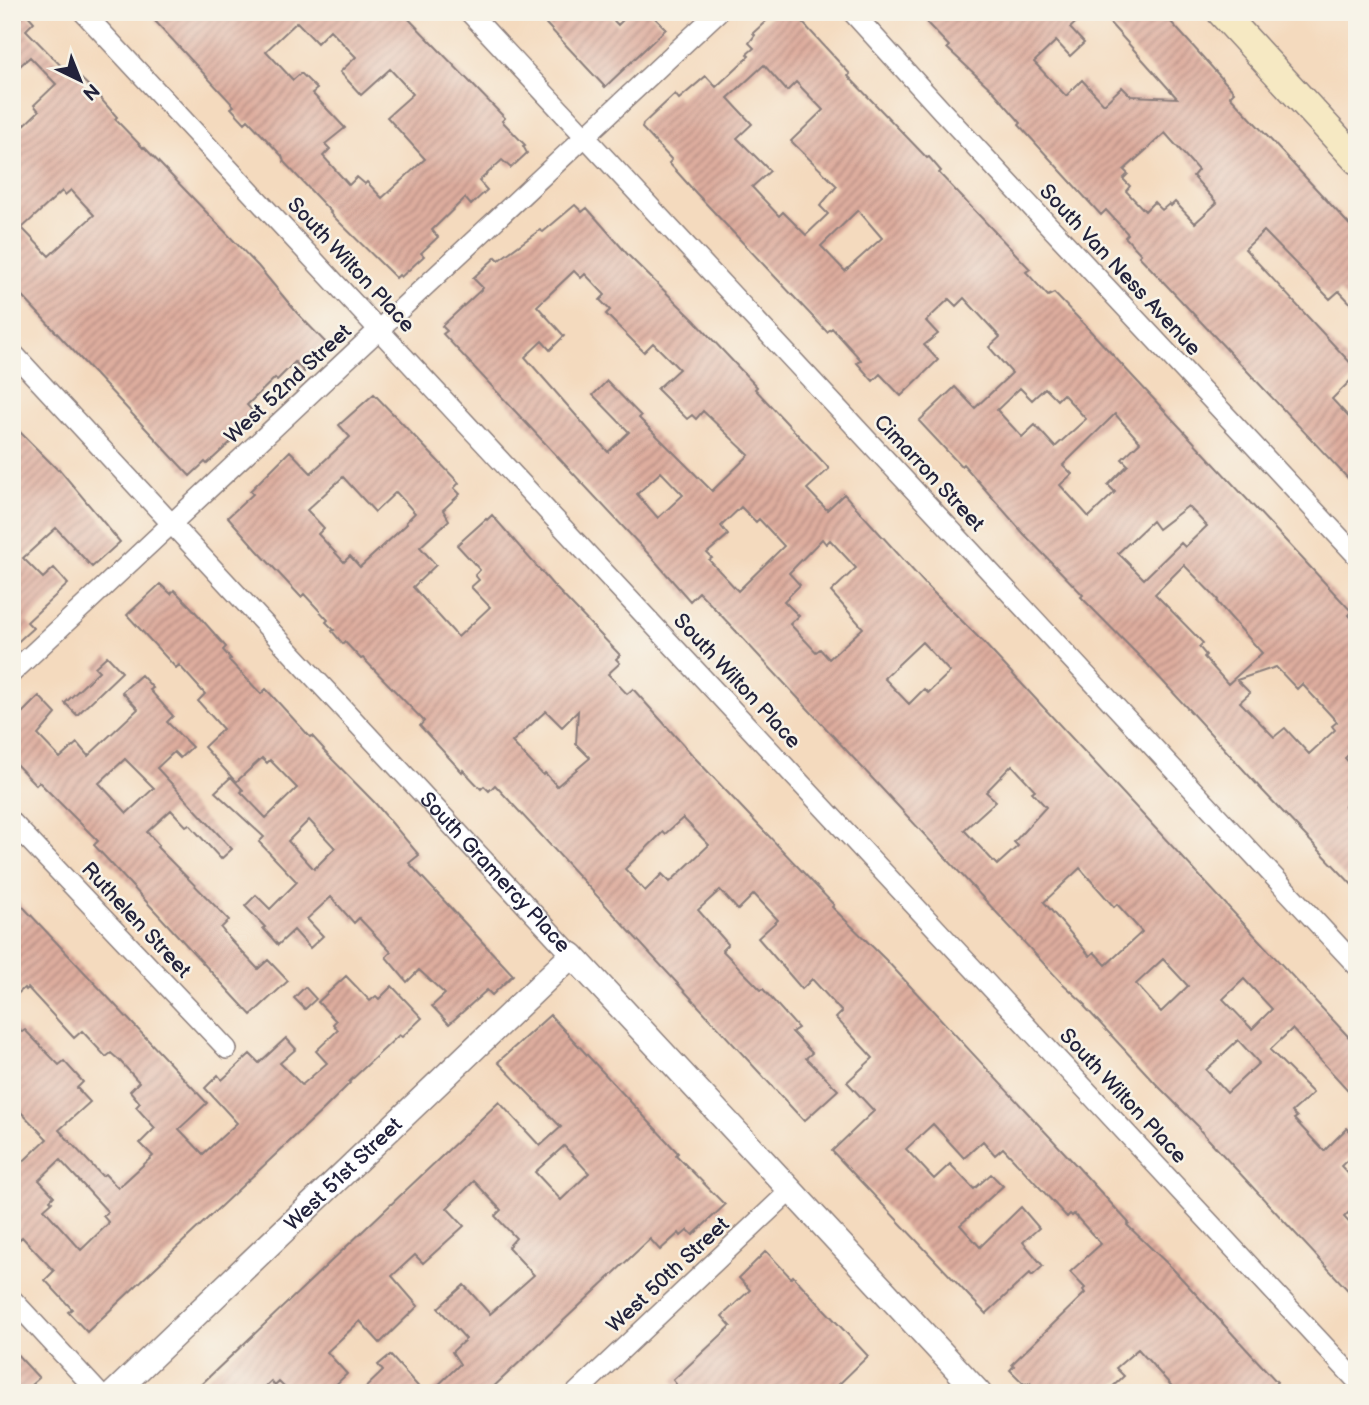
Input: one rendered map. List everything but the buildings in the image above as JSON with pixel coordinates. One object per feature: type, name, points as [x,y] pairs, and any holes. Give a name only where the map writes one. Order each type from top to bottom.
[{"type":"main road","points":[[1221,12],[1357,160]]},
{"type":"street","name":"South Wilton Place","points":[[83,12],[1357,1381]]},
{"type":"street","name":"Cimarron Street","points":[[468,12],[1357,966]]},
{"type":"street","name":"West 52nd Street","points":[[12,673],[718,12]]},
{"type":"street","name":"South Van Ness Avenue","points":[[852,12],[1357,556]]},
{"type":"street","name":"South Gramercy Place","points":[[12,352],[979,1393]]},
{"type":"street","name":"Ruthelen Street","points":[[12,822],[227,1049]]},
{"type":"street","name":"West 51st Street","points":[[114,1393],[572,955]]},
{"type":"street","name":"West 50th Street","points":[[576,1393],[791,1190]]},
{"type":"street","points":[[12,1299],[99,1393]]}]
